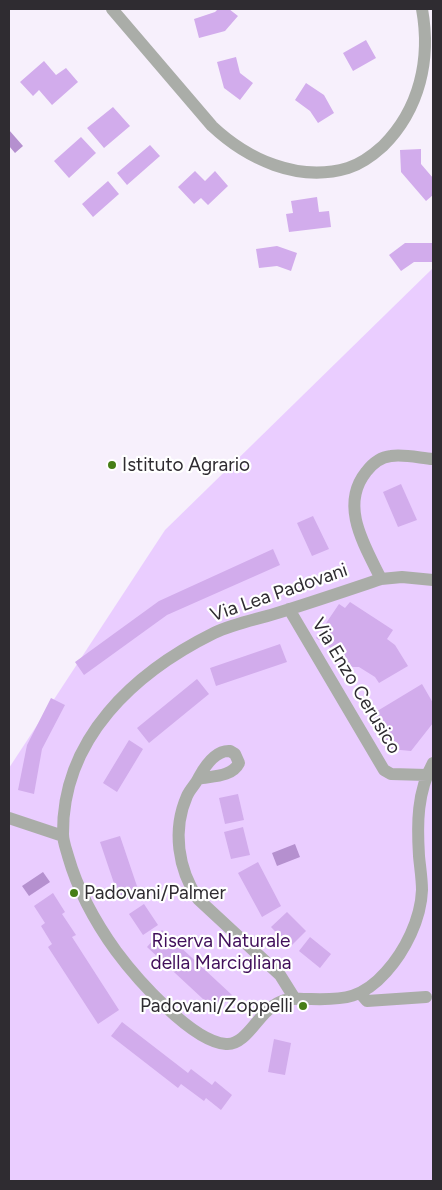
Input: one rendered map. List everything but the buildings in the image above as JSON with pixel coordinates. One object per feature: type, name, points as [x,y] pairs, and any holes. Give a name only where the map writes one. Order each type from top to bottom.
[{"type":"street","points":[[112,9],[223,137],[248,153],[272,164],[287,170],[310,172],[330,172],[348,168],[361,162],[376,152],[400,127],[416,98],[421,83],[426,28],[422,9]]},
{"type":"street","points":[[381,579],[356,524],[354,501],[357,485],[368,469],[383,458],[392,456],[433,459]]},
{"type":"street","name":"Via Lea Padovani","points":[[433,580],[402,577],[381,579],[217,632],[169,658],[133,686],[100,721],[81,754],[66,797],[63,836],[72,871],[84,902],[105,936],[138,978],[158,999],[199,1034],[210,1040],[227,1045],[237,1042],[273,1005],[288,999],[313,1000],[352,997],[372,987],[389,969],[405,946],[421,904],[422,888],[418,812],[420,796],[433,763]]},
{"type":"street","name":"Via Enzo Cerusico","points":[[289,609],[384,770],[391,774],[427,775]]},
{"type":"street","points":[[198,779],[188,794],[179,822],[180,858],[188,885],[198,899],[280,975],[295,999]]},
{"type":"street","points":[[9,818],[63,836]]},
{"type":"street","points":[[360,993],[367,1001],[426,997]]},
{"type":"green space","name":"Riserva Naturale della Marcigliana","points":[[433,268],[433,1181],[9,1181],[9,768],[165,530]]},
{"type":"shaded area","points":[[9,130],[23,146],[15,153],[9,146]]},
{"type":"shaded area","points":[[295,844],[300,857],[277,866],[272,853]]},
{"type":"shaded area","points":[[43,872],[50,882],[29,896],[22,886]]},
{"type":"place","name":"Istituto Agrario","points":[[112,465]]},
{"type":"place","name":"Padovani/Palmer","points":[[74,893]]},
{"type":"place","name":"Padovani/Zoppelli","points":[[303,1006]]}]
